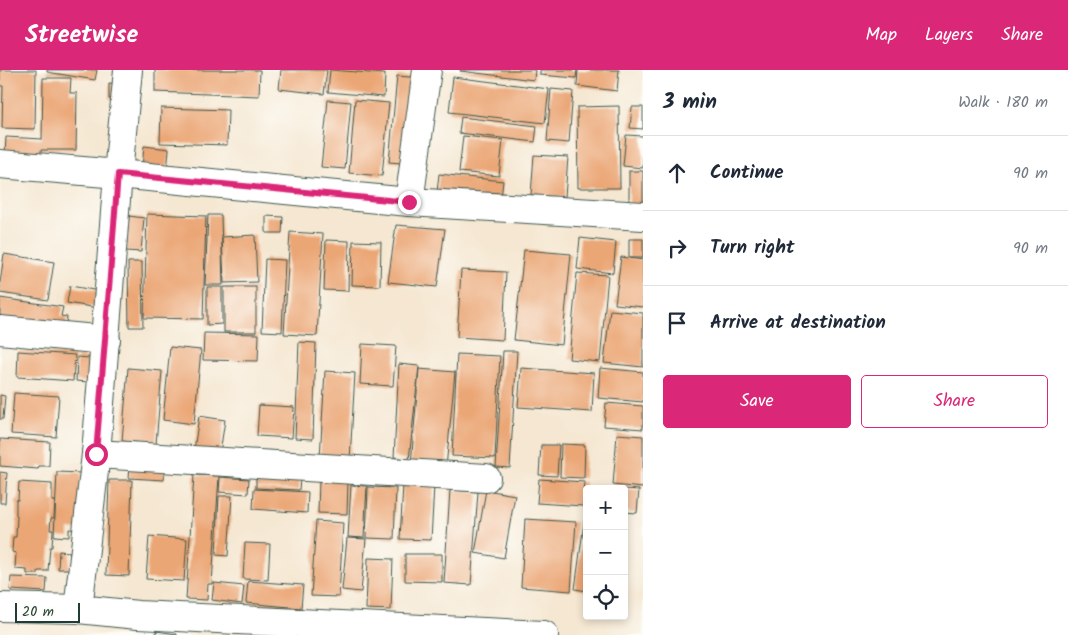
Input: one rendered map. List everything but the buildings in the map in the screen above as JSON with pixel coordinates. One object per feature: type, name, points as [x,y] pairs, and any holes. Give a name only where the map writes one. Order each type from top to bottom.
[{"type":"street","points":[[78,609],[96,454],[128,70]]},
{"type":"street","points":[[409,202],[427,70]]},
{"type":"street","points":[[0,164],[409,202],[643,216]]},
{"type":"street","points":[[0,330],[106,340]]},
{"type":"street","points":[[96,454],[486,478]]},
{"type":"street","points":[[0,608],[78,609],[137,625],[544,635]]},
{"type":"route","points":[[96,454],[118,174],[409,202]]}]
